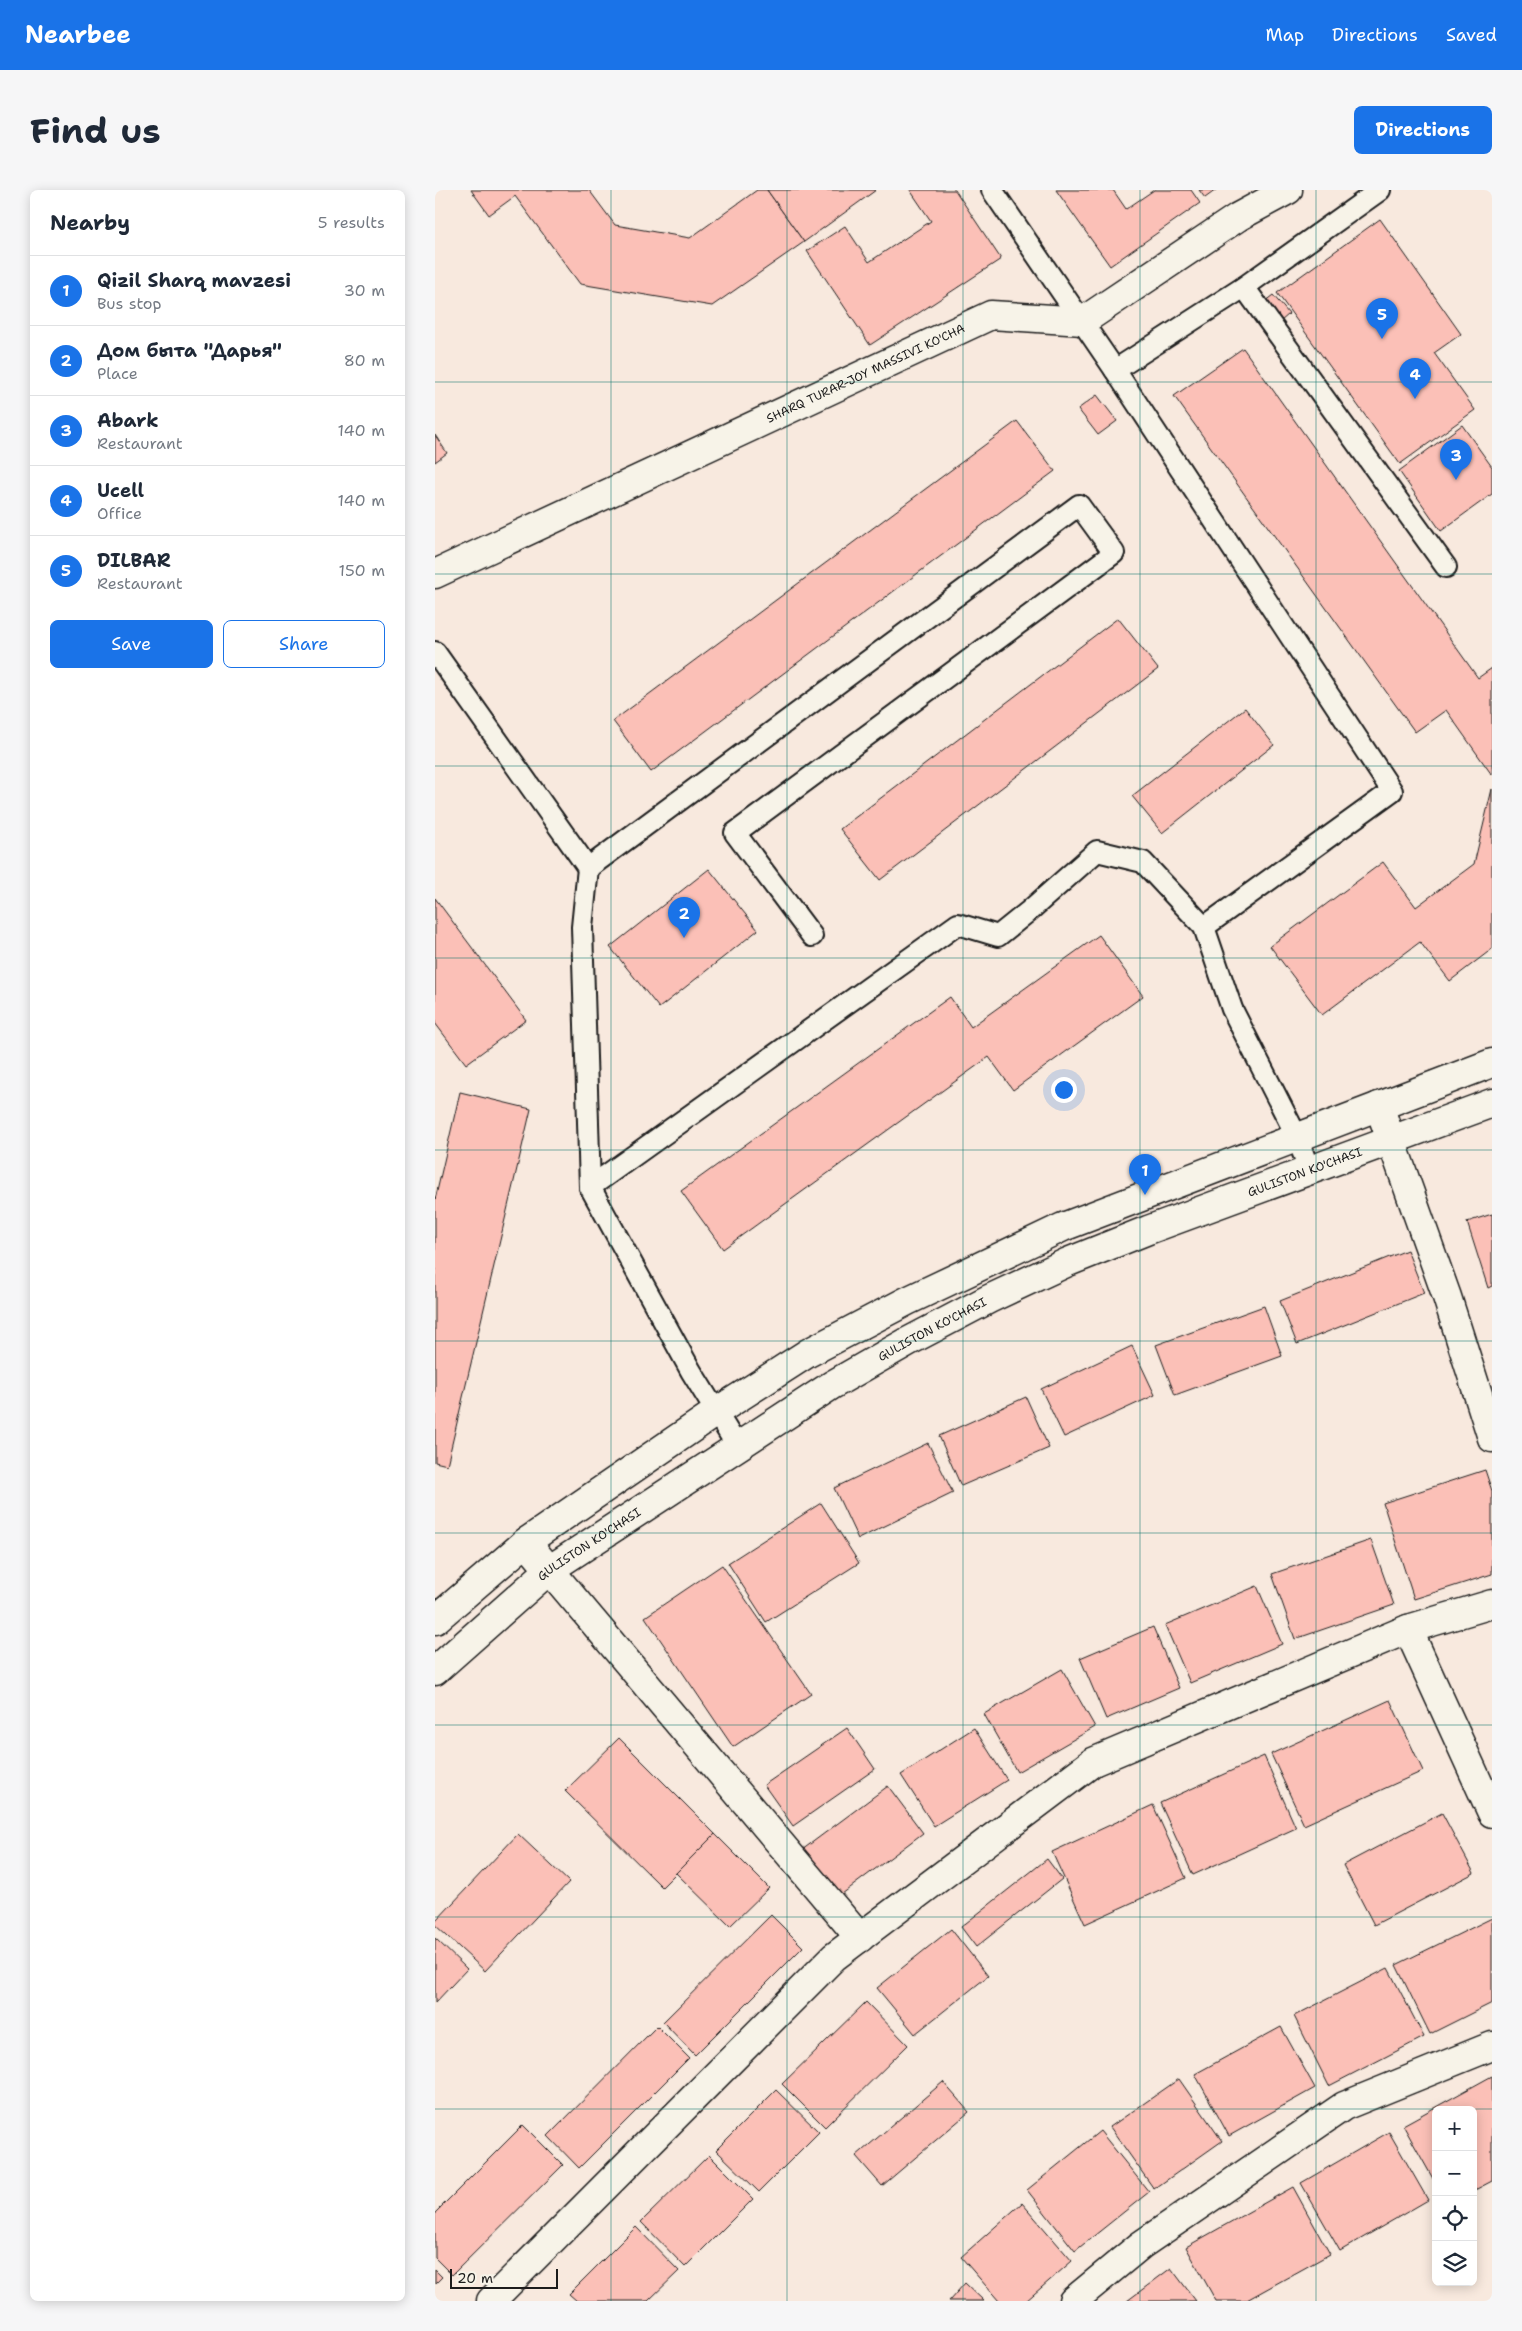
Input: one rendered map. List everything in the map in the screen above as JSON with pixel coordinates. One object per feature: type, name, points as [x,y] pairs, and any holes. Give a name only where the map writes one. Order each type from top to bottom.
[{"type":"street","points":[[1083,321],[1238,217],[1288,190]]},
{"type":"street","name":"SHARQ TURAR-JOY MASSIVI KO'CHA","points":[[435,574],[991,315],[1083,321]]},
{"type":"street","points":[[435,1620],[526,1542],[716,1412],[808,1353],[907,1301],[1063,1227],[1492,1063]]},
{"type":"street","name":"GULISTON KO'CHASI","points":[[435,1671],[549,1570],[832,1385],[989,1299],[1068,1262],[1148,1230],[1310,1172],[1492,1103]]},
{"type":"street","points":[[1379,1106],[1447,1297],[1492,1438]]},
{"type":"street","points":[[526,1542],[860,1938]]},
{"type":"street","points":[[491,2301],[834,1957],[1093,1762],[1409,1630],[1492,1604]]},
{"type":"street","points":[[1409,1630],[1492,1813]]},
{"type":"street","points":[[1073,2301],[1141,2244],[1344,2106],[1492,2046]]},
{"type":"lane","points":[[992,190],[1083,321],[1392,791],[1205,927]]},
{"type":"lane","points":[[1115,370],[1245,287],[1380,190]]},
{"type":"lane","points":[[1245,287],[1446,567]]},
{"type":"lane","points":[[588,868],[1079,506],[1114,553],[735,833],[811,936]]},
{"type":"lane","points":[[435,652],[588,868],[582,927],[590,1187],[691,1371],[737,1446]]},
{"type":"lane","points":[[590,1187],[958,924],[998,936],[1097,851],[1143,862],[1205,927],[1232,1009],[1297,1138],[1310,1172]]},
{"type":"building","points":[[471,190],[589,190],[615,225],[690,238],[757,190],[767,190],[804,242],[712,306],[580,284],[515,196],[489,215]]},
{"type":"building","points":[[767,190],[876,190],[804,242]]},
{"type":"building","points":[[910,190],[955,190],[1001,259],[870,345],[807,251],[845,226],[869,262],[931,221]]},
{"type":"building","points":[[1056,190],[1113,190],[1126,209],[1154,190],[1191,190],[1200,203],[1110,266]]},
{"type":"building","points":[[1199,190],[1216,190],[1205,198]]},
{"type":"building","points":[[1380,219],[1461,334],[1434,353],[1475,410],[1400,464],[1277,293]]},
{"type":"building","points":[[1273,295],[1289,314],[1280,322],[1264,302]]},
{"type":"building","points":[[1243,348],[1478,678],[1492,668],[1492,775],[1446,710],[1415,732],[1174,396]]},
{"type":"building","points":[[1097,395],[1117,421],[1098,435],[1078,409]]},
{"type":"building","points":[[1017,421],[1055,471],[651,772],[613,721]]},
{"type":"building","points":[[1462,425],[1492,467],[1492,494],[1441,531],[1399,471]]},
{"type":"building","points":[[435,435],[447,453],[435,462]]},
{"type":"building","points":[[1118,618],[1158,669],[880,880],[840,829]]},
{"type":"building","points":[[1245,708],[1274,745],[1162,833],[1132,796]]},
{"type":"building","points":[[1492,789],[1492,949],[1450,981],[1420,942],[1322,1015],[1270,946],[1383,862],[1416,907],[1474,864]]},
{"type":"building","points":[[709,869],[758,930],[659,1008],[610,947]]},
{"type":"building","points":[[435,898],[526,1020],[466,1064],[435,1023]]},
{"type":"building","points":[[1099,935],[1143,996],[1013,1090],[989,1057],[723,1249],[681,1191],[950,997],[971,1027]]},
{"type":"building","points":[[460,1092],[531,1109],[447,1465],[435,1462],[435,1200]]},
{"type":"building","points":[[1492,1214],[1492,1286],[1488,1288],[1467,1222]]},
{"type":"building","points":[[1407,1250],[1424,1293],[1297,1344],[1280,1301]]},
{"type":"building","points":[[1264,1306],[1282,1356],[1175,1395],[1156,1345]]},
{"type":"building","points":[[1132,1346],[1155,1395],[1064,1437],[1041,1389]]},
{"type":"building","points":[[1026,1397],[1049,1448],[961,1486],[939,1436]]},
{"type":"building","points":[[928,1443],[953,1493],[858,1539],[834,1488]]},
{"type":"building","points":[[1485,1470],[1492,1491],[1492,1574],[1414,1599],[1383,1503]]},
{"type":"building","points":[[821,1503],[859,1563],[766,1622],[728,1563]]},
{"type":"building","points":[[1371,1540],[1394,1605],[1295,1639],[1272,1574]]},
{"type":"building","points":[[722,1565],[811,1694],[733,1747],[645,1617]]},
{"type":"building","points":[[1257,1586],[1282,1644],[1190,1683],[1165,1625]]},
{"type":"building","points":[[1153,1627],[1179,1688],[1106,1719],[1080,1658]]},
{"type":"building","points":[[1062,1669],[1095,1727],[1017,1772],[984,1714]]},
{"type":"building","points":[[1390,1700],[1423,1771],[1304,1825],[1271,1754]]},
{"type":"building","points":[[847,1728],[875,1769],[793,1826],[764,1785]]},
{"type":"building","points":[[974,1728],[1007,1780],[934,1826],[901,1775]]},
{"type":"building","points":[[619,1738],[715,1834],[662,1887],[565,1791]]},
{"type":"building","points":[[1264,1756],[1296,1828],[1193,1875],[1160,1803]]},
{"type":"building","points":[[888,1786],[923,1833],[838,1897],[802,1850]]},
{"type":"building","points":[[1153,1805],[1186,1878],[1085,1924],[1052,1852]]},
{"type":"building","points":[[1442,1813],[1474,1873],[1374,1925],[1343,1865]]},
{"type":"building","points":[[518,1834],[569,1882],[485,1971],[435,1925],[435,1922]]},
{"type":"building","points":[[715,1834],[769,1888],[730,1926],[676,1873]]},
{"type":"building","points":[[1047,1859],[1062,1879],[976,1947],[961,1927]]},
{"type":"building","points":[[771,1915],[803,1947],[695,2055],[663,2022]]},
{"type":"building","points":[[1492,1918],[1492,2003],[1430,2034],[1396,1965]]},
{"type":"building","points":[[951,1929],[988,1976],[915,2034],[877,1988]]},
{"type":"building","points":[[435,1938],[467,1969],[435,2003]]},
{"type":"building","points":[[1388,1968],[1424,2037],[1329,2086],[1294,2016]]},
{"type":"building","points":[[866,2002],[908,2045],[825,2127],[782,2084]]},
{"type":"building","points":[[657,2026],[689,2058],[579,2168],[548,2136]]},
{"type":"building","points":[[1281,2027],[1315,2088],[1229,2136],[1195,2074]]},
{"type":"building","points":[[1492,2076],[1492,2181],[1477,2189],[1477,2106],[1438,2106]]},
{"type":"building","points":[[1179,2079],[1222,2141],[1154,2189],[1110,2127]]},
{"type":"building","points":[[943,2082],[969,2112],[882,2186],[856,2156]]},
{"type":"building","points":[[776,2090],[819,2132],[759,2192],[716,2150]]},
{"type":"building","points":[[1432,2109],[1432,2177],[1403,2125]]},
{"type":"building","points":[[523,2125],[563,2165],[452,2275],[435,2258],[435,2213]]},
{"type":"building","points":[[1100,2131],[1149,2192],[1075,2251],[1027,2190]]},
{"type":"building","points":[[1389,2132],[1428,2200],[1340,2251],[1301,2183]]},
{"type":"building","points":[[709,2155],[753,2199],[685,2267],[641,2222]]},
{"type":"building","points":[[1293,2187],[1330,2254],[1245,2301],[1216,2301],[1186,2247]]},
{"type":"building","points":[[1022,2203],[1072,2261],[1026,2301],[999,2301],[961,2257]]},
{"type":"building","points":[[636,2227],[679,2271],[648,2301],[577,2301],[569,2294]]},
{"type":"building","points":[[1171,2268],[1196,2301],[1127,2301]]},
{"type":"building","points":[[435,2270],[442,2277],[435,2284]]},
{"type":"building","points":[[965,2283],[984,2301],[949,2301]]},
{"type":"place","name":"DILBAR","points":[[1382,339]]},
{"type":"place","name":"Ucell","points":[[1415,399]]},
{"type":"place","name":"Abark","points":[[1456,480]]},
{"type":"place","name":"Дом быта \"Дарья\"","points":[[684,938]]},
{"type":"place","name":"Qizil Sharq mavzesi","points":[[1145,1195]]}]
